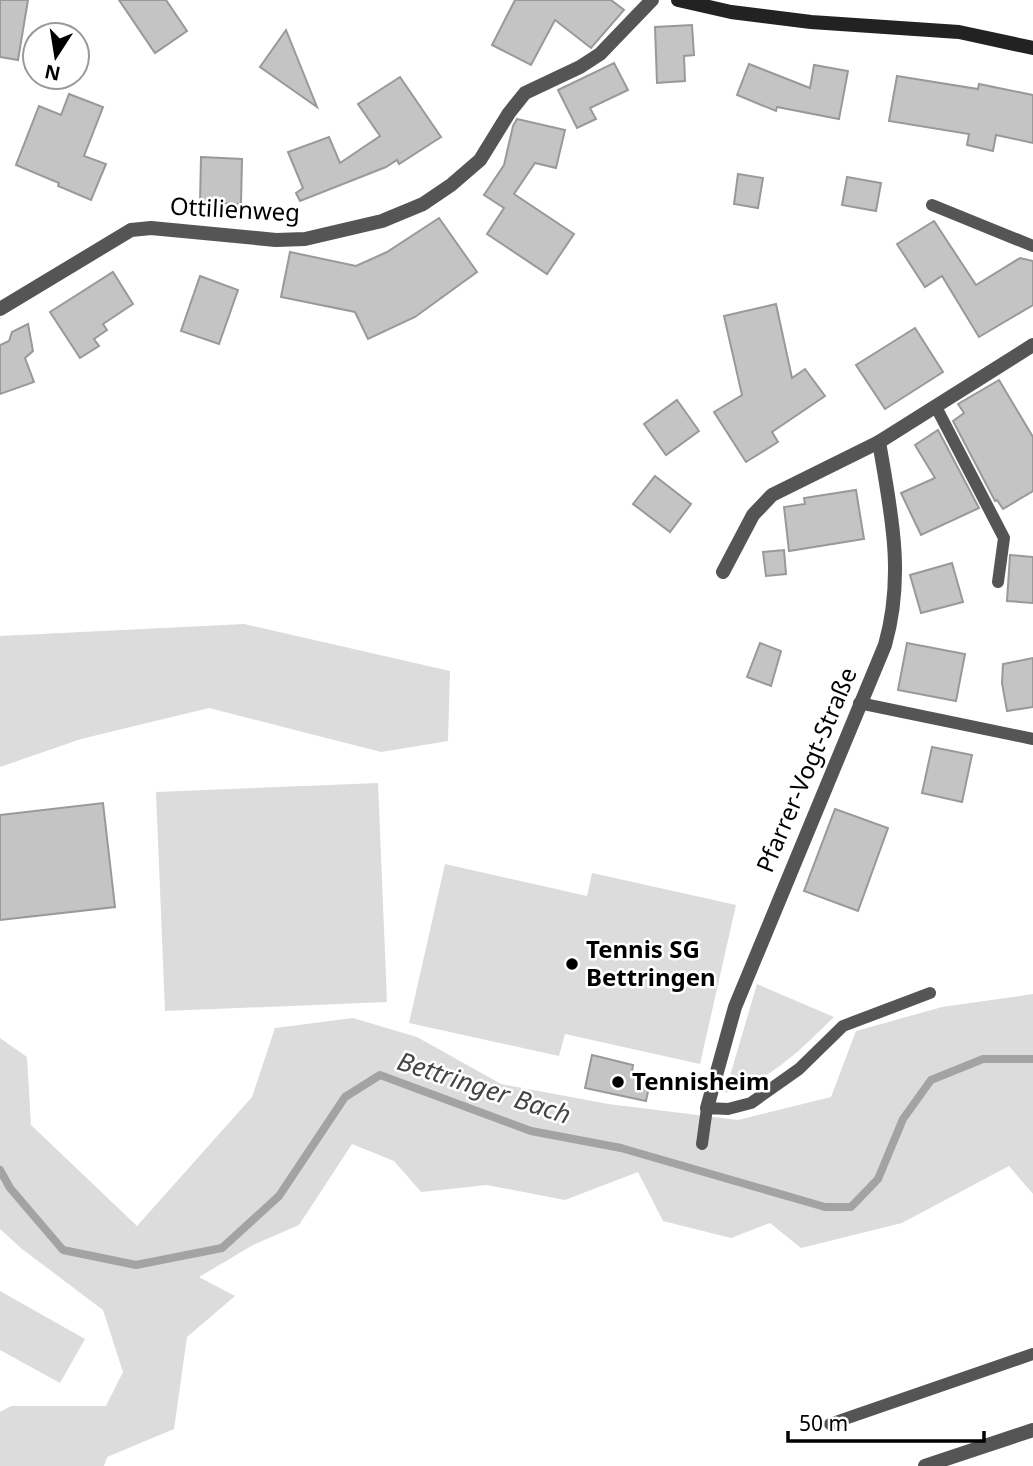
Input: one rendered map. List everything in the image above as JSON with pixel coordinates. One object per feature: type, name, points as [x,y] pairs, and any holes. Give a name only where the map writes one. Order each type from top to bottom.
[{"type":"main road","points":[[678,0],[731,12],[811,22],[959,32],[1033,48]]},
{"type":"street","name":"Ottilienweg","points":[[0,309],[131,230],[151,228],[276,240],[305,239],[382,221],[423,204],[451,186],[480,160],[509,113],[525,93],[580,67],[600,54],[652,0]]},
{"type":"street","points":[[723,572],[753,515],[772,495],[878,442],[1033,345]]},
{"type":"street","name":"Pfarrer-Vogt-Straße","points":[[707,1108],[735,1007],[885,645],[897,575],[889,500],[878,442]]},
{"type":"street","points":[[925,1466],[1033,1430]]},
{"type":"lane","points":[[932,205],[1033,246]]},
{"type":"lane","points":[[936,407],[1004,538],[998,582]]},
{"type":"lane","points":[[859,703],[1033,739]]},
{"type":"lane","points":[[702,1144],[707,1108],[728,1109],[751,1103],[799,1069],[843,1026],[930,993]]},
{"type":"lane","points":[[830,1424],[1033,1354]]},
{"type":"shaded area","points":[[244,624],[450,671],[448,741],[381,752],[209,708],[81,739],[0,767],[0,636]]},
{"type":"shaded area","points":[[378,783],[387,1002],[165,1011],[156,792]]},
{"type":"shaded area","name":"Tennis SG Bettringen","points":[[445,864],[587,896],[592,873],[736,905],[700,1064],[565,1034],[559,1056],[409,1023]]},
{"type":"shaded area","points":[[757,984],[834,1017],[771,1072],[742,1088],[725,1093]]},
{"type":"shaded area","points":[[1033,994],[1033,1194],[1009,1166],[902,1223],[801,1248],[770,1223],[731,1238],[663,1221],[638,1172],[565,1200],[487,1185],[421,1192],[394,1161],[352,1144],[299,1225],[253,1245],[199,1277],[235,1296],[187,1337],[174,1429],[107,1457],[104,1466],[0,1466],[0,1412],[11,1406],[106,1406],[123,1372],[103,1310],[22,1249],[0,1229],[0,1038],[27,1057],[31,1125],[137,1226],[252,1097],[275,1028],[353,1018],[417,1037],[501,1084],[608,1104],[738,1120],[831,1097],[856,1031],[942,1007]]},
{"type":"shaded area","points":[[0,1291],[85,1339],[60,1383],[0,1350]]},
{"type":"building","points":[[0,0],[28,0],[24,21],[21,21],[18,60],[0,57]]},
{"type":"building","points":[[119,0],[166,0],[187,31],[155,53]]},
{"type":"building","points":[[515,0],[611,0],[624,10],[591,48],[555,20],[531,65],[492,45]]},
{"type":"building","points":[[692,25],[694,55],[684,56],[685,81],[657,83],[655,27]]},
{"type":"building","points":[[286,30],[317,107],[260,67]]},
{"type":"building","points":[[614,63],[628,90],[590,108],[596,119],[577,128],[558,90]]},
{"type":"building","points":[[749,64],[810,88],[814,65],[848,71],[839,119],[777,107],[776,111],[737,95]]},
{"type":"building","points":[[897,76],[978,89],[979,84],[1033,95],[1033,143],[996,135],[993,151],[967,145],[969,134],[889,121]]},
{"type":"building","points":[[400,77],[441,137],[399,164],[397,160],[386,167],[300,201],[296,193],[303,188],[288,152],[329,137],[340,163],[380,136],[358,104]]},
{"type":"building","points":[[69,94],[103,107],[84,156],[106,164],[91,200],[16,165],[39,106],[61,115]]},
{"type":"building","points":[[517,119],[565,130],[556,168],[535,163],[514,194],[574,234],[547,274],[487,234],[504,208],[484,195],[504,165]]},
{"type":"building","points":[[201,157],[242,159],[241,204],[200,203]]},
{"type":"building","points":[[738,174],[763,178],[758,208],[734,204]]},
{"type":"building","points":[[847,177],[881,183],[876,211],[842,205]]},
{"type":"building","points":[[439,218],[477,272],[415,317],[368,339],[355,312],[281,297],[290,252],[356,266],[387,252]]},
{"type":"building","points":[[934,221],[976,285],[1020,258],[1033,261],[1033,305],[979,337],[942,276],[925,287],[897,244]]},
{"type":"building","points":[[113,272],[133,304],[103,324],[107,330],[94,339],[99,346],[80,358],[50,312]]},
{"type":"building","points":[[200,276],[238,290],[219,344],[181,331]]},
{"type":"building","points":[[776,304],[792,378],[805,369],[825,396],[772,432],[778,442],[746,462],[714,412],[742,395],[724,316]]},
{"type":"building","points":[[28,324],[33,351],[25,358],[34,382],[0,394],[0,345],[9,341],[12,332]]},
{"type":"building","points":[[915,328],[943,372],[885,409],[856,365]]},
{"type":"building","points":[[999,380],[1033,437],[1033,491],[1003,509],[997,500],[995,501],[953,421],[964,413],[958,404]]},
{"type":"building","points":[[677,400],[699,431],[666,455],[644,424]]},
{"type":"building","points":[[938,430],[979,508],[921,535],[901,493],[935,478],[915,445]]},
{"type":"building","points":[[655,476],[691,504],[670,532],[633,504]]},
{"type":"building","points":[[856,490],[864,539],[789,551],[784,507],[805,504],[804,498]]},
{"type":"building","points":[[784,550],[786,574],[766,576],[763,552]]},
{"type":"building","points":[[1010,555],[1033,557],[1033,603],[1007,601]]},
{"type":"building","points":[[952,563],[963,602],[921,613],[910,575]]},
{"type":"building","points":[[760,643],[781,651],[771,686],[747,677]]},
{"type":"building","points":[[907,643],[965,654],[956,701],[898,690]]},
{"type":"building","points":[[1033,658],[1033,707],[1007,711],[1002,683],[1003,664]]},
{"type":"building","points":[[932,747],[972,755],[962,802],[922,793]]},
{"type":"building","points":[[103,803],[115,907],[0,920],[0,815]]},
{"type":"building","points":[[835,809],[888,828],[858,911],[804,891]]},
{"type":"building","name":"Tennisheim","points":[[592,1055],[633,1065],[632,1072],[651,1077],[646,1101],[585,1088]]},
{"type":"waterway","name":"Bettringer Bach","points":[[0,1170],[10,1188],[63,1250],[136,1265],[222,1248],[279,1196],[345,1097],[380,1075],[531,1131],[621,1148],[825,1207],[851,1207],[878,1179],[903,1119],[931,1080],[983,1059],[1033,1059]]},
{"type":"place","name":"Tennis SG Bettringen","points":[[572,964]]},
{"type":"place","name":"Tennisheim","points":[[618,1082]]}]
